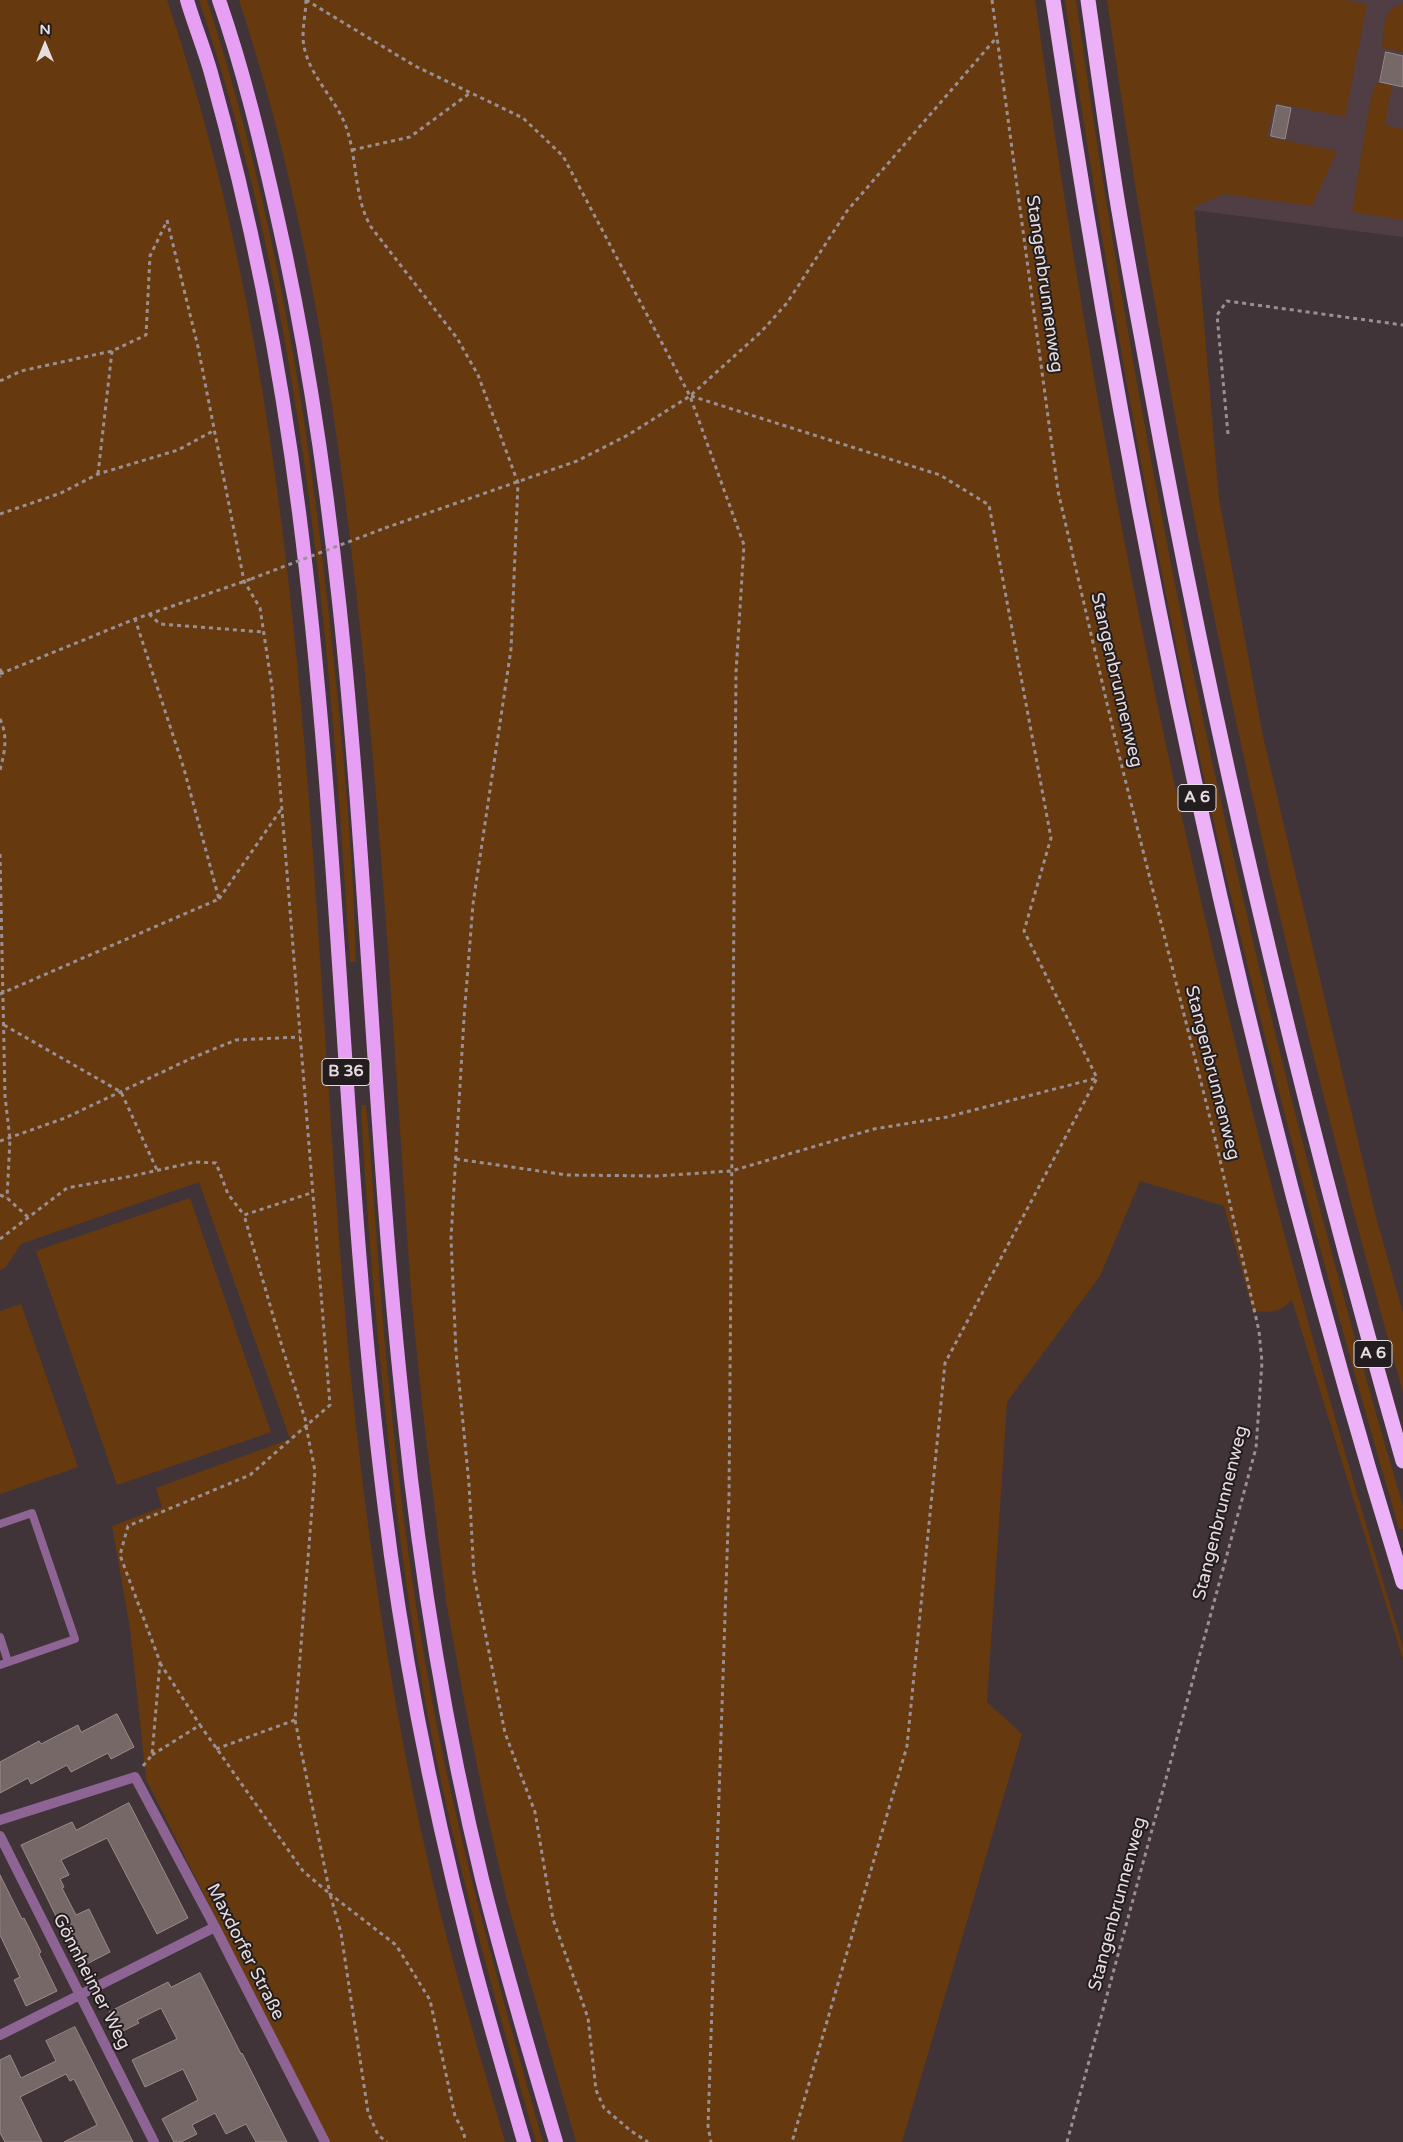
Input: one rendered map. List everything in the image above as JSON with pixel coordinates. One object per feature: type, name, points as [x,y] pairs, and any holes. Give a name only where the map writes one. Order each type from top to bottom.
[{"type":"highway","name":"B 36","points":[[187,0],[209,66],[241,187],[262,284],[288,432],[304,558],[323,743],[334,875],[360,1262],[384,1499],[397,1600],[427,1768],[448,1860],[471,1954],[524,2142]]},
{"type":"highway","name":"B 36","points":[[219,0],[254,118],[283,240],[321,448],[351,719],[383,1187],[397,1352],[425,1586],[442,1693],[481,1874],[556,2142]]},
{"type":"highway","name":"A 6","points":[[1053,0],[1087,223],[1134,489],[1172,682],[1203,823],[1282,1154],[1350,1405],[1403,1582]]},
{"type":"highway","name":"A 6","points":[[1088,0],[1116,194],[1172,504],[1222,746],[1310,1122],[1403,1461]]},
{"type":"street","points":[[0,1820],[134,1777]]},
{"type":"street","name":"Maxdorfer Straße","points":[[134,1777],[215,1927],[325,2142]]},
{"type":"street","name":"Gönnheimer Weg","points":[[0,1836],[154,2142]]},
{"type":"street","points":[[0,2035],[215,1927]]},
{"type":"lane","points":[[0,1524],[32,1513],[75,1639],[0,1665]]},
{"type":"lane","points":[[0,1637],[8,1662]]},
{"type":"path","points":[[648,2142],[631,2131],[604,2108],[596,2090],[588,2018],[553,1919],[535,1812],[505,1732],[474,1576],[469,1484],[456,1352],[451,1238],[473,904],[511,650],[518,483],[478,375],[457,338],[370,227],[364,214],[352,150],[344,123],[310,64],[304,45],[306,0],[415,66],[523,118],[563,156],[690,396],[744,544],[736,672],[729,1496],[708,2126],[711,2142]]},
{"type":"path","name":"Stangenbrunnenweg","points":[[992,0],[1058,490],[1118,751],[1215,1138],[1259,1331],[1262,1362],[1256,1448],[1067,2142]]},
{"type":"path","points":[[1,673],[135,619],[244,581],[384,528],[578,462],[628,435],[690,396],[761,332],[788,303],[847,211],[997,37]]},
{"type":"path","points":[[352,150],[410,137],[471,93]]},
{"type":"path","points":[[0,381],[21,371],[112,351],[146,335],[150,256],[167,220],[198,347],[244,581],[260,608],[272,687],[311,1193],[330,1405],[250,1475],[128,1526],[120,1555],[160,1662],[216,1749],[303,1871],[396,1945],[430,2000],[455,2116],[464,2133],[465,2142]]},
{"type":"path","points":[[1228,434],[1217,315],[1227,301],[1403,325]]},
{"type":"path","points":[[98,474],[112,351]]},
{"type":"path","points":[[690,396],[940,475],[989,505],[1051,838],[1024,931],[1097,1078]]},
{"type":"path","points":[[0,514],[61,493],[98,474],[178,450],[213,431]]},
{"type":"path","points":[[149,614],[160,624],[263,632]]},
{"type":"path","points":[[135,619],[184,769],[219,899]]},
{"type":"path","points":[[0,718],[6,730],[5,749],[0,770]]},
{"type":"path","points":[[1,994],[219,899],[282,807]]},
{"type":"path","points":[[0,854],[4,1096],[10,1139],[7,1198]]},
{"type":"path","points":[[4,1024],[121,1092],[156,1170]]},
{"type":"path","points":[[0,1141],[65,1118],[192,1058],[236,1040],[300,1037]]},
{"type":"path","points":[[456,1159],[567,1175],[657,1176],[731,1171],[874,1129],[947,1117],[1097,1078]]},
{"type":"path","points":[[792,2142],[907,1746],[945,1363],[1097,1078]]},
{"type":"path","points":[[0,1239],[67,1188],[195,1162],[216,1163],[228,1194],[244,1215],[307,1426],[315,1471],[295,1720],[330,1894],[341,1933],[368,2112],[378,2135],[387,2142]]},
{"type":"path","points":[[244,1215],[311,1193]]},
{"type":"path","points":[[0,1195],[7,1198],[28,1217]]},
{"type":"path","points":[[152,1755],[160,1662]]},
{"type":"path","points":[[216,1749],[295,1720]]},
{"type":"path","points":[[134,1777],[152,1755],[200,1725]]},
{"type":"shaded area","points":[[0,0],[167,0],[218,174],[255,350],[282,527],[301,707],[340,1247],[356,1426],[378,1597],[397,1711],[432,1879],[505,2142],[328,2142],[146,1779],[130,1628],[112,1526],[162,1507],[156,1488],[290,1439],[199,1182],[21,1244],[5,1268],[0,1270]]},
{"type":"shaded area","points":[[199,0],[207,0],[251,153],[285,309],[299,388],[321,546],[339,709],[350,835],[356,962],[350,962],[333,718],[321,597],[306,475],[287,355],[264,235],[235,117]]},
{"type":"shaded area","points":[[239,0],[1035,0],[1094,378],[1117,503],[1176,792],[1209,936],[1281,1222],[1320,1364],[1403,1647],[1403,1659],[1292,1300],[1278,1310],[1266,1312],[1253,1311],[1224,1206],[1140,1181],[1100,1276],[1007,1402],[987,1702],[1022,1734],[902,2142],[576,2142],[506,1897],[484,1800],[446,1601],[412,1304],[374,768],[347,515],[326,366],[298,218],[281,145]]},
{"type":"shaded area","points":[[1065,0],[1076,0],[1104,191],[1137,381],[1172,571],[1212,759],[1255,947],[1301,1134],[1350,1321],[1403,1506],[1403,1529],[1399,1529],[1308,1203],[1226,875],[1157,548],[1099,220]]},
{"type":"shaded area","points":[[1107,0],[1345,0],[1367,4],[1345,117],[1275,103],[1267,137],[1337,151],[1312,206],[1224,194],[1194,207],[1219,499],[1263,736],[1376,1217],[1403,1313],[1403,1392],[1312,1048],[1270,875],[1232,701],[1163,352]]},
{"type":"shaded area","points":[[1159,0],[1403,0],[1403,237],[1193,210]]},
{"type":"shaded area","points":[[1403,4],[1403,52],[1382,48],[1387,15],[1396,6]]},
{"type":"shaded area","points":[[1376,83],[1392,85],[1385,125],[1403,129],[1403,220],[1352,212],[1370,101]]},
{"type":"shaded area","points":[[361,1105],[366,1105],[383,1322],[403,1511],[432,1700],[455,1812],[497,1978],[543,2142],[536,2142],[490,1978],[448,1812],[425,1700],[405,1573],[389,1445],[372,1264]]},
{"type":"shaded area","points":[[190,1198],[271,1432],[117,1485],[36,1251]]},
{"type":"shaded area","points":[[21,1304],[78,1467],[0,1494],[0,1311]]},
{"type":"building","points":[[1386,52],[1403,56],[1403,87],[1380,82]]},
{"type":"building","points":[[1277,105],[1291,108],[1285,139],[1271,136]]},
{"type":"building","points":[[117,1714],[134,1747],[111,1759],[108,1753],[71,1772],[67,1765],[31,1784],[28,1778],[0,1793],[0,1762],[39,1741],[41,1744],[78,1725],[81,1732]]},
{"type":"building","points":[[129,1803],[188,1918],[157,1934],[107,1838],[61,1860],[69,1875],[60,1879],[64,1887],[62,1888],[76,1915],[89,1909],[110,1952],[81,1967],[21,1845],[72,1822],[76,1830]]},
{"type":"building","points":[[0,1875],[41,1952],[39,1954],[57,1991],[26,2006],[14,1980],[20,1977],[0,1935]]},
{"type":"building","points":[[200,1973],[287,2142],[256,2142],[246,2124],[226,2134],[215,2113],[192,2125],[197,2134],[181,2142],[174,2142],[162,2119],[198,2100],[183,2069],[145,2087],[132,2060],[177,2039],[161,2008],[137,2020],[139,2023],[119,2033],[109,2012],[168,1982],[171,1987]]},
{"type":"building","points":[[75,2027],[133,2142],[64,2142],[97,2125],[74,2079],[70,2081],[66,2074],[20,2097],[42,2142],[5,2142],[0,2133],[0,2060],[10,2055],[21,2078],[56,2061],[46,2041]]}]
